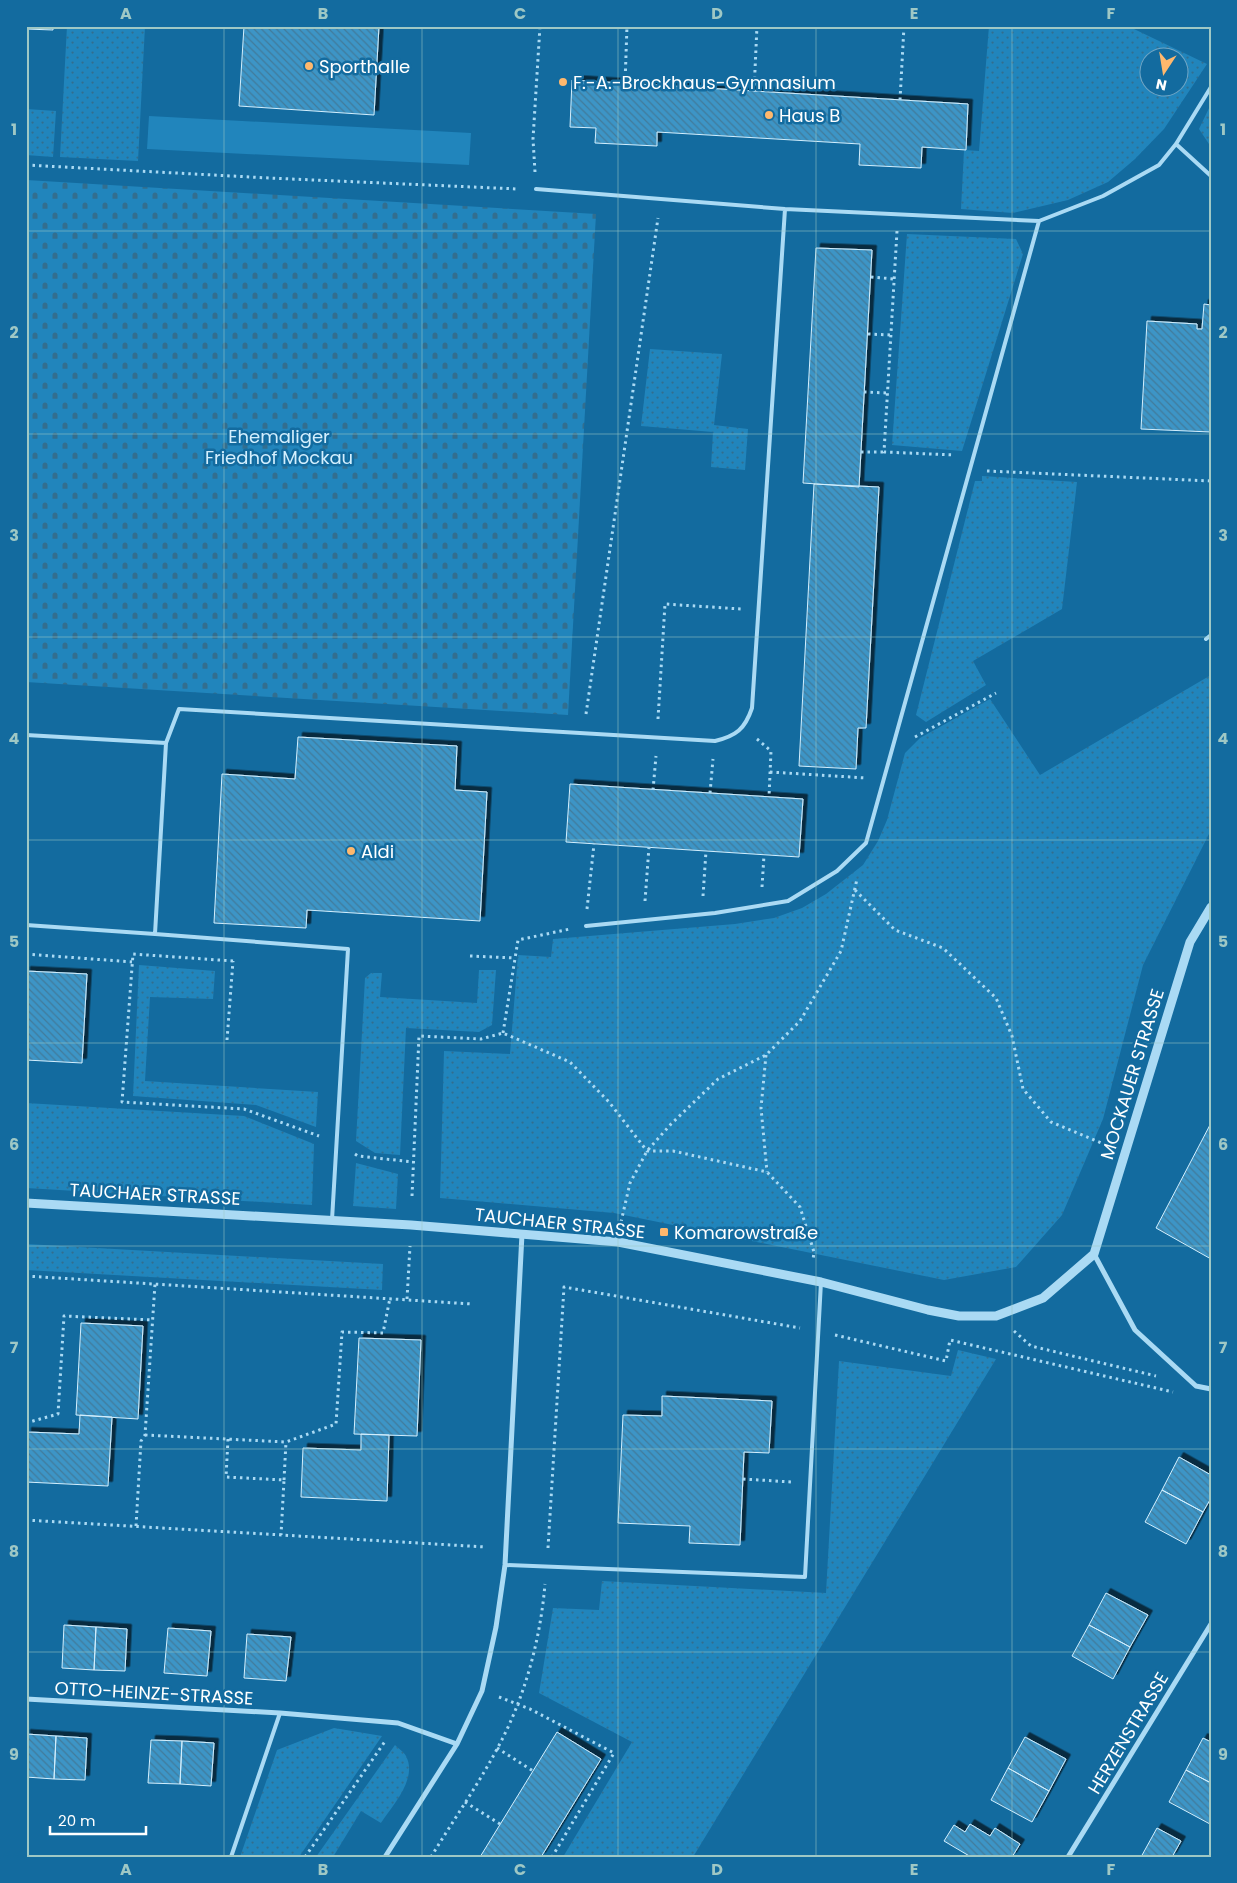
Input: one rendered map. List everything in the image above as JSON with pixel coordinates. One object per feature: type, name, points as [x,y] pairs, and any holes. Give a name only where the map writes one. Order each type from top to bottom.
[{"type":"street","name":"MOCKAUER STRASSE","points":[[1094,1254],[1190,942],[1211,907]]},
{"type":"street","name":"TAUCHAER STRASSE","points":[[26,1203],[332,1220],[618,1242],[821,1282],[928,1310],[959,1316],[996,1316],[1043,1298],[1094,1254]]},
{"type":"street","points":[[385,1857],[457,1744],[482,1691],[496,1627],[507,1548],[522,1234]]},
{"type":"street","points":[[1094,1254],[1135,1330],[1196,1386],[1211,1390]]},
{"type":"street","name":"HERZENSTRASSE","points":[[1068,1857],[1211,1624]]},
{"type":"street","name":"OTTO-HEINZE-STRASSE","points":[[26,1699],[280,1713],[398,1723],[457,1744]]},
{"type":"lane","points":[[536,189],[785,209],[1039,221],[1103,196],[1159,165],[1176,144],[1211,87]]},
{"type":"lane","points":[[1176,144],[1211,176]]},
{"type":"lane","points":[[154,934],[166,743],[179,709],[714,741],[728,738],[739,731],[748,720],[752,708],[785,209]]},
{"type":"lane","points":[[586,926],[702,914],[788,901],[837,871],[866,844],[1039,221]]},
{"type":"lane","points":[[1206,639],[1211,635]]},
{"type":"lane","points":[[26,736],[166,743]]},
{"type":"lane","points":[[26,925],[348,949],[332,1220]]},
{"type":"lane","points":[[505,1565],[805,1577],[821,1282]]},
{"type":"lane","points":[[230,1857],[280,1713]]},
{"type":"path","points":[[26,164],[279,178],[536,189],[533,139],[540,26]]},
{"type":"path","points":[[625,84],[627,26]]},
{"type":"path","points":[[754,92],[757,26]]},
{"type":"path","points":[[900,100],[904,26]]},
{"type":"path","points":[[929,26],[942,27]]},
{"type":"path","points":[[583,733],[661,200]]},
{"type":"path","points":[[884,452],[897,228]]},
{"type":"path","points":[[871,277],[894,279]]},
{"type":"path","points":[[868,334],[891,335]]},
{"type":"path","points":[[864,392],[888,393]]},
{"type":"path","points":[[861,452],[973,456]]},
{"type":"path","points":[[969,470],[1211,482]]},
{"type":"path","points":[[653,790],[665,604],[758,610]]},
{"type":"path","points":[[892,749],[996,693]]},
{"type":"path","points":[[743,726],[770,751],[769,797]]},
{"type":"path","points":[[710,793],[714,741]]},
{"type":"path","points":[[770,772],[884,778]]},
{"type":"path","points":[[503,1032],[518,940],[586,926],[594,844]]},
{"type":"path","points":[[644,919],[649,847]]},
{"type":"path","points":[[702,914],[706,851]]},
{"type":"path","points":[[761,905],[764,855]]},
{"type":"path","points":[[618,1242],[630,1183],[647,1151],[671,1124],[718,1080],[766,1055],[800,1021],[841,952],[858,875]]},
{"type":"path","points":[[855,890],[895,930],[943,948],[996,998],[1012,1036],[1023,1089],[1051,1122],[1096,1143],[1126,1151]]},
{"type":"path","points":[[226,1040],[234,940]]},
{"type":"path","points":[[26,954],[132,962]]},
{"type":"path","points":[[233,961],[133,954],[122,1102],[244,1109],[316,1135],[338,1140],[358,1156],[413,1162]]},
{"type":"path","points":[[470,956],[515,958]]},
{"type":"path","points":[[412,1196],[419,1036],[481,1039],[503,1032],[570,1062],[609,1102],[647,1151]]},
{"type":"path","points":[[766,1055],[761,1108],[767,1172]]},
{"type":"path","points":[[647,1151],[673,1151],[767,1172],[800,1207],[814,1252],[811,1280]]},
{"type":"path","points":[[407,1300],[410,1246]]},
{"type":"path","points":[[26,1276],[472,1304]]},
{"type":"path","points":[[136,1526],[141,1441],[145,1435],[155,1284]]},
{"type":"path","points":[[430,1857],[497,1748],[518,1704],[531,1663],[541,1621],[547,1566],[564,1287],[819,1331],[946,1361],[950,1340],[1182,1394]]},
{"type":"path","points":[[145,1435],[286,1442],[336,1424],[342,1332],[383,1333],[390,1298]]},
{"type":"path","points":[[26,1423],[58,1414],[64,1316],[153,1320]]},
{"type":"path","points":[[996,1316],[1031,1346],[1157,1376]]},
{"type":"path","points":[[228,1439],[226,1477],[284,1480]]},
{"type":"path","points":[[282,1535],[286,1442]]},
{"type":"path","points":[[743,1479],[810,1482]]},
{"type":"path","points":[[26,1520],[507,1548]]},
{"type":"path","points":[[482,1691],[518,1704],[614,1753],[552,1857]]},
{"type":"path","points":[[306,1857],[398,1723]]},
{"type":"path","points":[[497,1748],[533,1771]]},
{"type":"path","points":[[464,1802],[500,1824]]},
{"type":"green space","points":[[67,26],[145,26],[138,161],[60,157]]},
{"type":"green space","points":[[989,26],[1134,26],[1134,29],[1174,48],[1140,48],[1140,98],[1185,98],[1164,129],[1135,159],[1108,182],[1068,200],[1013,213],[961,209],[964,150],[979,151]]},
{"type":"green space","points":[[1190,56],[1207,64],[1190,90]]},
{"type":"green space","points":[[1211,104],[1211,147],[1199,129]]},
{"type":"green space","points":[[26,109],[56,111],[53,157],[26,155]]},
{"type":"green space","points":[[149,116],[471,133],[469,165],[147,149]]},
{"type":"green space","name":"Ehemaliger Friedhof Mockau","points":[[26,180],[596,214],[568,715],[26,682]]},
{"type":"green space","points":[[907,234],[1016,239],[1023,254],[962,451],[892,445]]},
{"type":"green space","points":[[650,349],[722,354],[714,425],[748,429],[745,470],[711,467],[713,432],[641,426]]},
{"type":"green space","points":[[982,476],[1077,482],[1062,609],[973,661],[986,685],[926,722],[916,715],[975,481],[982,481]]},
{"type":"green space","points":[[1211,675],[1211,830],[1143,965],[1103,1119],[1062,1215],[1016,1267],[944,1280],[614,1213],[440,1198],[444,1051],[510,1054],[518,955],[551,957],[553,939],[735,924],[774,918],[802,908],[826,894],[863,865],[878,841],[887,820],[905,753],[920,738],[990,699],[1040,775]]},
{"type":"green space","points":[[139,965],[215,971],[213,999],[150,997],[145,1081],[318,1092],[316,1127],[256,1105],[133,1096]]},
{"type":"green space","points":[[479,970],[496,970],[492,1025],[479,1032],[406,1028],[400,1155],[375,1153],[356,1141],[365,978],[371,973],[382,973],[380,997],[477,1003]]},
{"type":"green space","points":[[26,1103],[244,1116],[314,1144],[312,1205],[26,1188]]},
{"type":"green space","points":[[356,1163],[398,1174],[396,1209],[353,1206]]},
{"type":"green space","points":[[26,1244],[383,1264],[382,1290],[26,1270]]},
{"type":"green space","points":[[958,1350],[996,1359],[693,1857],[563,1857],[632,1742],[539,1693],[553,1608],[599,1610],[602,1581],[826,1593],[839,1361],[951,1376]]},
{"type":"green space","points":[[334,1728],[382,1736],[299,1857],[240,1857],[277,1750]]},
{"type":"green space","points":[[395,1745],[406,1756],[409,1774],[402,1792],[391,1809],[381,1823],[361,1811],[333,1857],[316,1857]]},
{"type":"building","points":[[26,26],[53,26],[53,30],[26,29]]},
{"type":"building","name":"Sporthalle","points":[[244,26],[379,26],[374,115],[239,106]]},
{"type":"building","name":"Haus B","points":[[572,80],[968,104],[966,150],[922,147],[921,168],[859,165],[860,144],[657,132],[657,146],[595,143],[596,128],[570,127]]},
{"type":"building","points":[[816,248],[872,250],[859,487],[803,483]]},
{"type":"building","points":[[1204,304],[1211,305],[1211,432],[1141,429],[1147,321],[1197,324],[1197,329],[1202,329]]},
{"type":"building","points":[[814,484],[879,487],[866,728],[858,728],[856,769],[799,766]]},
{"type":"building","name":"Aldi","points":[[298,737],[457,746],[455,790],[487,792],[480,921],[307,910],[306,928],[214,923],[222,774],[295,779]]},
{"type":"building","points":[[570,784],[803,799],[799,857],[566,842]]},
{"type":"building","points":[[26,971],[87,974],[82,1063],[26,1060]]},
{"type":"building","points":[[1211,1123],[1211,1259],[1156,1228]]},
{"type":"building","points":[[81,1323],[143,1326],[138,1419],[76,1415]]},
{"type":"building","points":[[359,1338],[421,1340],[417,1436],[354,1434]]},
{"type":"building","points":[[662,1396],[772,1401],[769,1453],[744,1452],[740,1545],[689,1543],[690,1526],[618,1523],[623,1415],[662,1416]]},
{"type":"building","points":[[80,1415],[112,1417],[108,1486],[26,1482],[27,1432],[79,1434]]},
{"type":"building","points":[[361,1434],[389,1435],[387,1501],[301,1497],[303,1448],[361,1450]]},
{"type":"building","points":[[1179,1457],[1211,1475],[1211,1498],[1203,1512],[1162,1490]]},
{"type":"building","points":[[1162,1490],[1203,1512],[1186,1544],[1145,1522]]},
{"type":"building","points":[[1106,1593],[1148,1615],[1130,1647],[1089,1625]]},
{"type":"building","points":[[64,1625],[96,1627],[94,1670],[62,1668]]},
{"type":"building","points":[[1089,1625],[1130,1647],[1113,1679],[1072,1656]]},
{"type":"building","points":[[96,1627],[127,1629],[125,1671],[94,1670]]},
{"type":"building","points":[[168,1628],[211,1631],[207,1676],[164,1673]]},
{"type":"building","points":[[247,1634],[291,1637],[286,1681],[244,1678]]},
{"type":"building","points":[[557,1732],[601,1759],[541,1857],[480,1857]]},
{"type":"building","points":[[26,1734],[56,1736],[54,1779],[26,1777]]},
{"type":"building","points":[[56,1736],[87,1738],[85,1780],[54,1779]]},
{"type":"building","points":[[1025,1737],[1066,1759],[1049,1791],[1008,1768]]},
{"type":"building","points":[[1203,1738],[1211,1742],[1211,1783],[1186,1770]]},
{"type":"building","points":[[151,1740],[182,1741],[180,1784],[148,1783]]},
{"type":"building","points":[[182,1741],[214,1743],[211,1786],[180,1784]]},
{"type":"building","points":[[1008,1768],[1049,1791],[1032,1822],[991,1800]]},
{"type":"building","points":[[1186,1770],[1211,1783],[1210,1824],[1169,1802]]},
{"type":"building","points":[[970,1824],[990,1836],[995,1828],[1020,1844],[1012,1857],[971,1857],[944,1841],[954,1825],[965,1832]]},
{"type":"building","points":[[1157,1828],[1181,1841],[1172,1857],[1141,1857]]},
{"type":"place","name":"Sporthalle","points":[[309,66]]},
{"type":"place","name":"F.-A.-Brockhaus-Gymnasium","points":[[563,82]]},
{"type":"place","name":"Haus B","points":[[769,115]]},
{"type":"place","name":"Aldi","points":[[351,851]]},
{"type":"place","name":"Komarowstraße","points":[[664,1232]]}]
